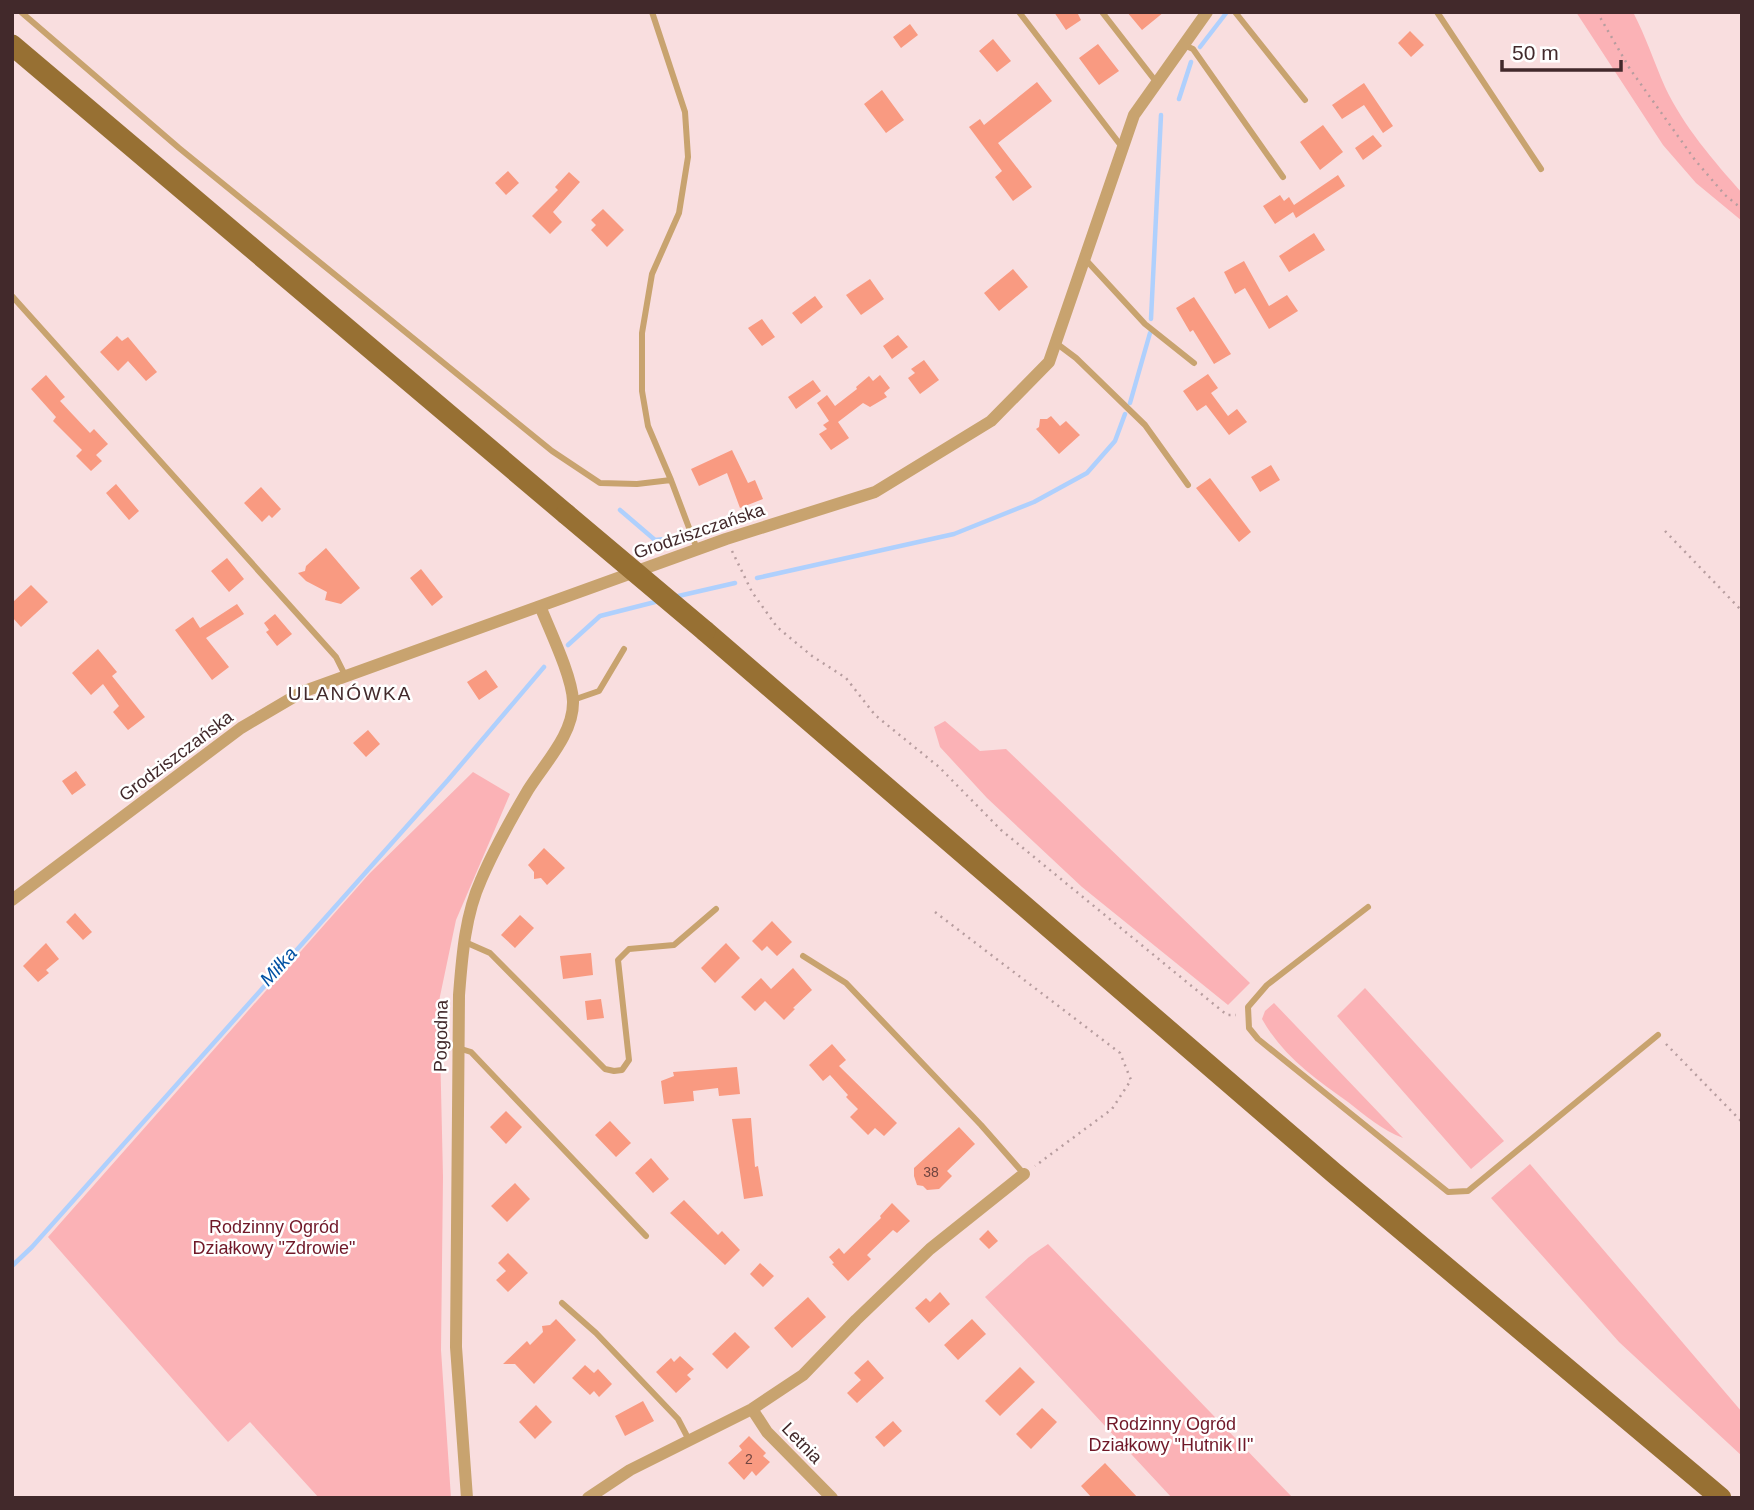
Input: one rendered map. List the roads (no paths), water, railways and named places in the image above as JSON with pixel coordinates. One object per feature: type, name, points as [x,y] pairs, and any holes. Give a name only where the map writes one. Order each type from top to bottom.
[{"type":"main road","points":[[12,45],[705,631],[1324,1164],[1721,1498]]},
{"type":"street","name":"Grodziszczańska","points":[[14,894],[241,728],[302,692],[697,549],[875,492],[991,421],[1049,362],[1135,115],[1207,12]]},
{"type":"street","points":[[540,606],[569,682],[573,700]]},
{"type":"street","name":"Pogodna","points":[[467,1498],[456,1348],[459,995],[464,942],[479,883],[528,790],[566,731],[572,714],[573,700]]},
{"type":"street","points":[[588,1498],[630,1470],[752,1409],[803,1375],[930,1249],[1024,1174]]},
{"type":"street","name":"Letnia","points":[[752,1409],[767,1432],[832,1498]]},
{"type":"lane","points":[[21,12],[179,148],[552,451],[600,483],[671,481]]},
{"type":"lane","points":[[652,12],[685,112],[688,157],[679,213],[652,274],[642,333],[642,391],[648,426],[697,549]]},
{"type":"lane","points":[[1018,12],[1124,148]]},
{"type":"lane","points":[[1102,12],[1157,83]]},
{"type":"lane","points":[[1235,12],[1305,100]]},
{"type":"lane","points":[[1437,12],[1541,169]]},
{"type":"lane","points":[[1184,45],[1192,49],[1283,177]]},
{"type":"lane","points":[[1086,260],[1145,324],[1194,363]]},
{"type":"lane","points":[[12,296],[336,657],[345,675]]},
{"type":"lane","points":[[1056,343],[1076,358],[1145,425],[1188,485]]},
{"type":"lane","points":[[573,700],[599,691],[624,649]]},
{"type":"lane","points":[[1368,907],[1267,985],[1253,1000],[1247,1015],[1249,1028],[1258,1040],[1448,1192],[1468,1191],[1658,1035]]},
{"type":"lane","points":[[464,942],[490,953],[605,1069],[622,1070],[629,1060],[618,960],[629,949],[674,945],[716,909]]},
{"type":"lane","points":[[803,956],[846,983],[1024,1174]]},
{"type":"lane","points":[[458,1048],[471,1052],[646,1236]]},
{"type":"lane","points":[[562,1303],[596,1333],[678,1419],[689,1440]]},
{"type":"waterway","points":[[1200,47],[1227,12]]},
{"type":"waterway","points":[[1179,99],[1191,62]]},
{"type":"waterway","points":[[1151,319],[1161,115]]},
{"type":"waterway","points":[[1130,403],[1150,333]]},
{"type":"waterway","points":[[757,578],[954,534],[1034,502],[1087,473],[1115,441],[1125,414]]},
{"type":"waterway","points":[[620,510],[655,540],[665,539]]},
{"type":"waterway","points":[[674,597],[735,583]]},
{"type":"waterway","points":[[568,645],[600,616],[659,601]]},
{"type":"waterway","name":"Miłka","points":[[12,1266],[32,1247],[448,780],[544,667]]},
{"type":"district","name":"ULANÓWKA","points":[[350,693]]},
{"type":"park label","name":"Rodzinny Ogród Działkowy \"Zdrowie\"","points":[[274,1237]]},
{"type":"park label","name":"Rodzinny Ogród Działkowy \"Hutnik II\"","points":[[1171,1434]]}]
